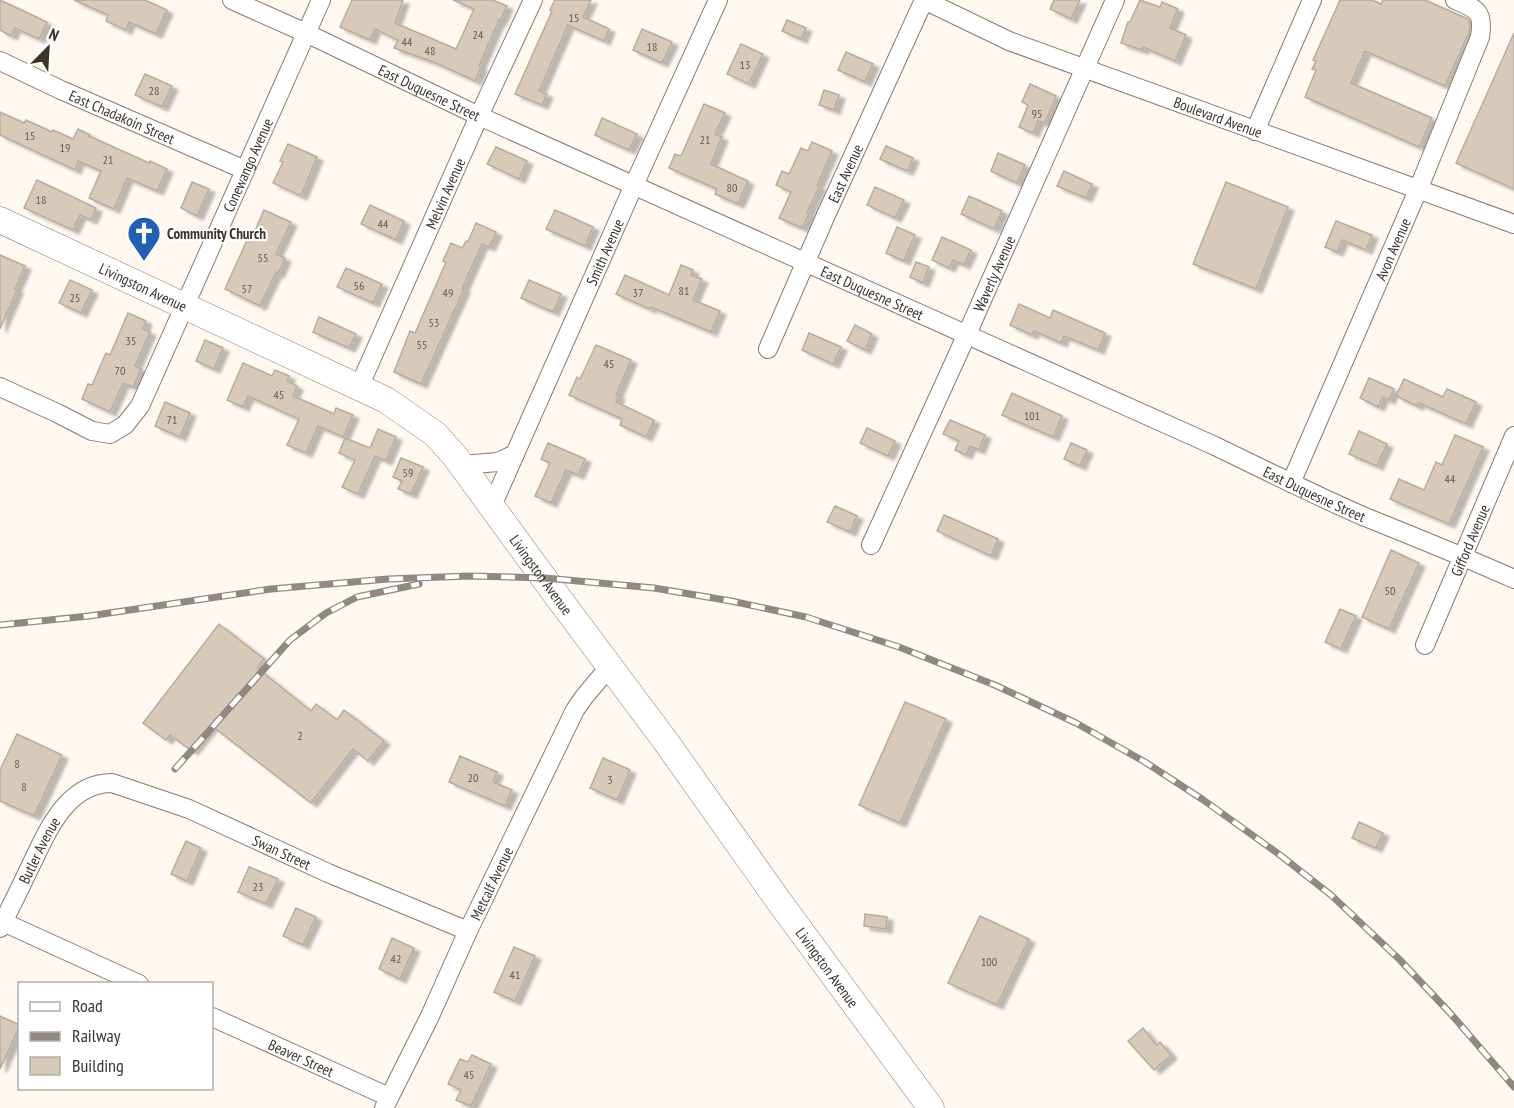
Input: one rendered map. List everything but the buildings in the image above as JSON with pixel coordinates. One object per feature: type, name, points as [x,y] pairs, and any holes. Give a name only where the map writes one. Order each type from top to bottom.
[{"type":"street","name":"East Duquesne Street","points":[[232,0],[479,116],[1215,446],[1364,516],[1514,579]]},
{"type":"street","name":"Conewango Avenue","points":[[0,387],[92,431],[110,434],[125,425],[140,406],[321,0]]},
{"type":"street","name":"Melvin Avenue","points":[[359,387],[533,0]]},
{"type":"street","name":"Smith Avenue","points":[[492,506],[718,0]]},
{"type":"street","name":"Boulevard Avenue","points":[[924,0],[1009,41],[1514,224]]},
{"type":"street","name":"East Avenue","points":[[768,349],[924,0]]},
{"type":"street","name":"Waverly Avenue","points":[[871,545],[1114,0]]},
{"type":"street","points":[[1256,131],[1312,0]]},
{"type":"street","name":"Avon Avenue","points":[[1291,483],[1418,190],[1480,37],[1481,16],[1472,7],[1455,0]]},
{"type":"street","name":"East Chadakoin Street","points":[[0,61],[245,170]]},
{"type":"street","name":"Livingston Avenue","points":[[0,220],[386,400],[435,434],[454,454],[664,739],[778,900],[931,1108]]},
{"type":"street","name":"Gifford Avenue","points":[[1425,645],[1514,436]]},
{"type":"street","points":[[462,465],[498,462],[515,454]]},
{"type":"street","name":"Metcalf Avenue","points":[[387,1103],[575,710],[610,666]]},
{"type":"street","name":"Swan Street","points":[[93,785],[112,783],[189,809],[328,873],[468,931]]},
{"type":"street","name":"Butler Avenue","points":[[2,925],[53,821],[72,799],[93,785]]},
{"type":"street","points":[[2,925],[134,982]]},
{"type":"street","name":"Beaver Street","points":[[213,1017],[387,1103]]},
{"type":"railway","points":[[0,625],[89,616],[271,589],[388,579],[469,576],[545,578],[654,588],[806,617],[899,647],[997,686],[1076,723],[1145,762],[1202,799],[1331,895],[1400,960],[1451,1014],[1514,1087]]},
{"type":"railway","points":[[175,769],[290,640],[326,613],[357,597],[419,584]]},
{"type":"place","name":"Community Church","points":[[144,262]]}]
